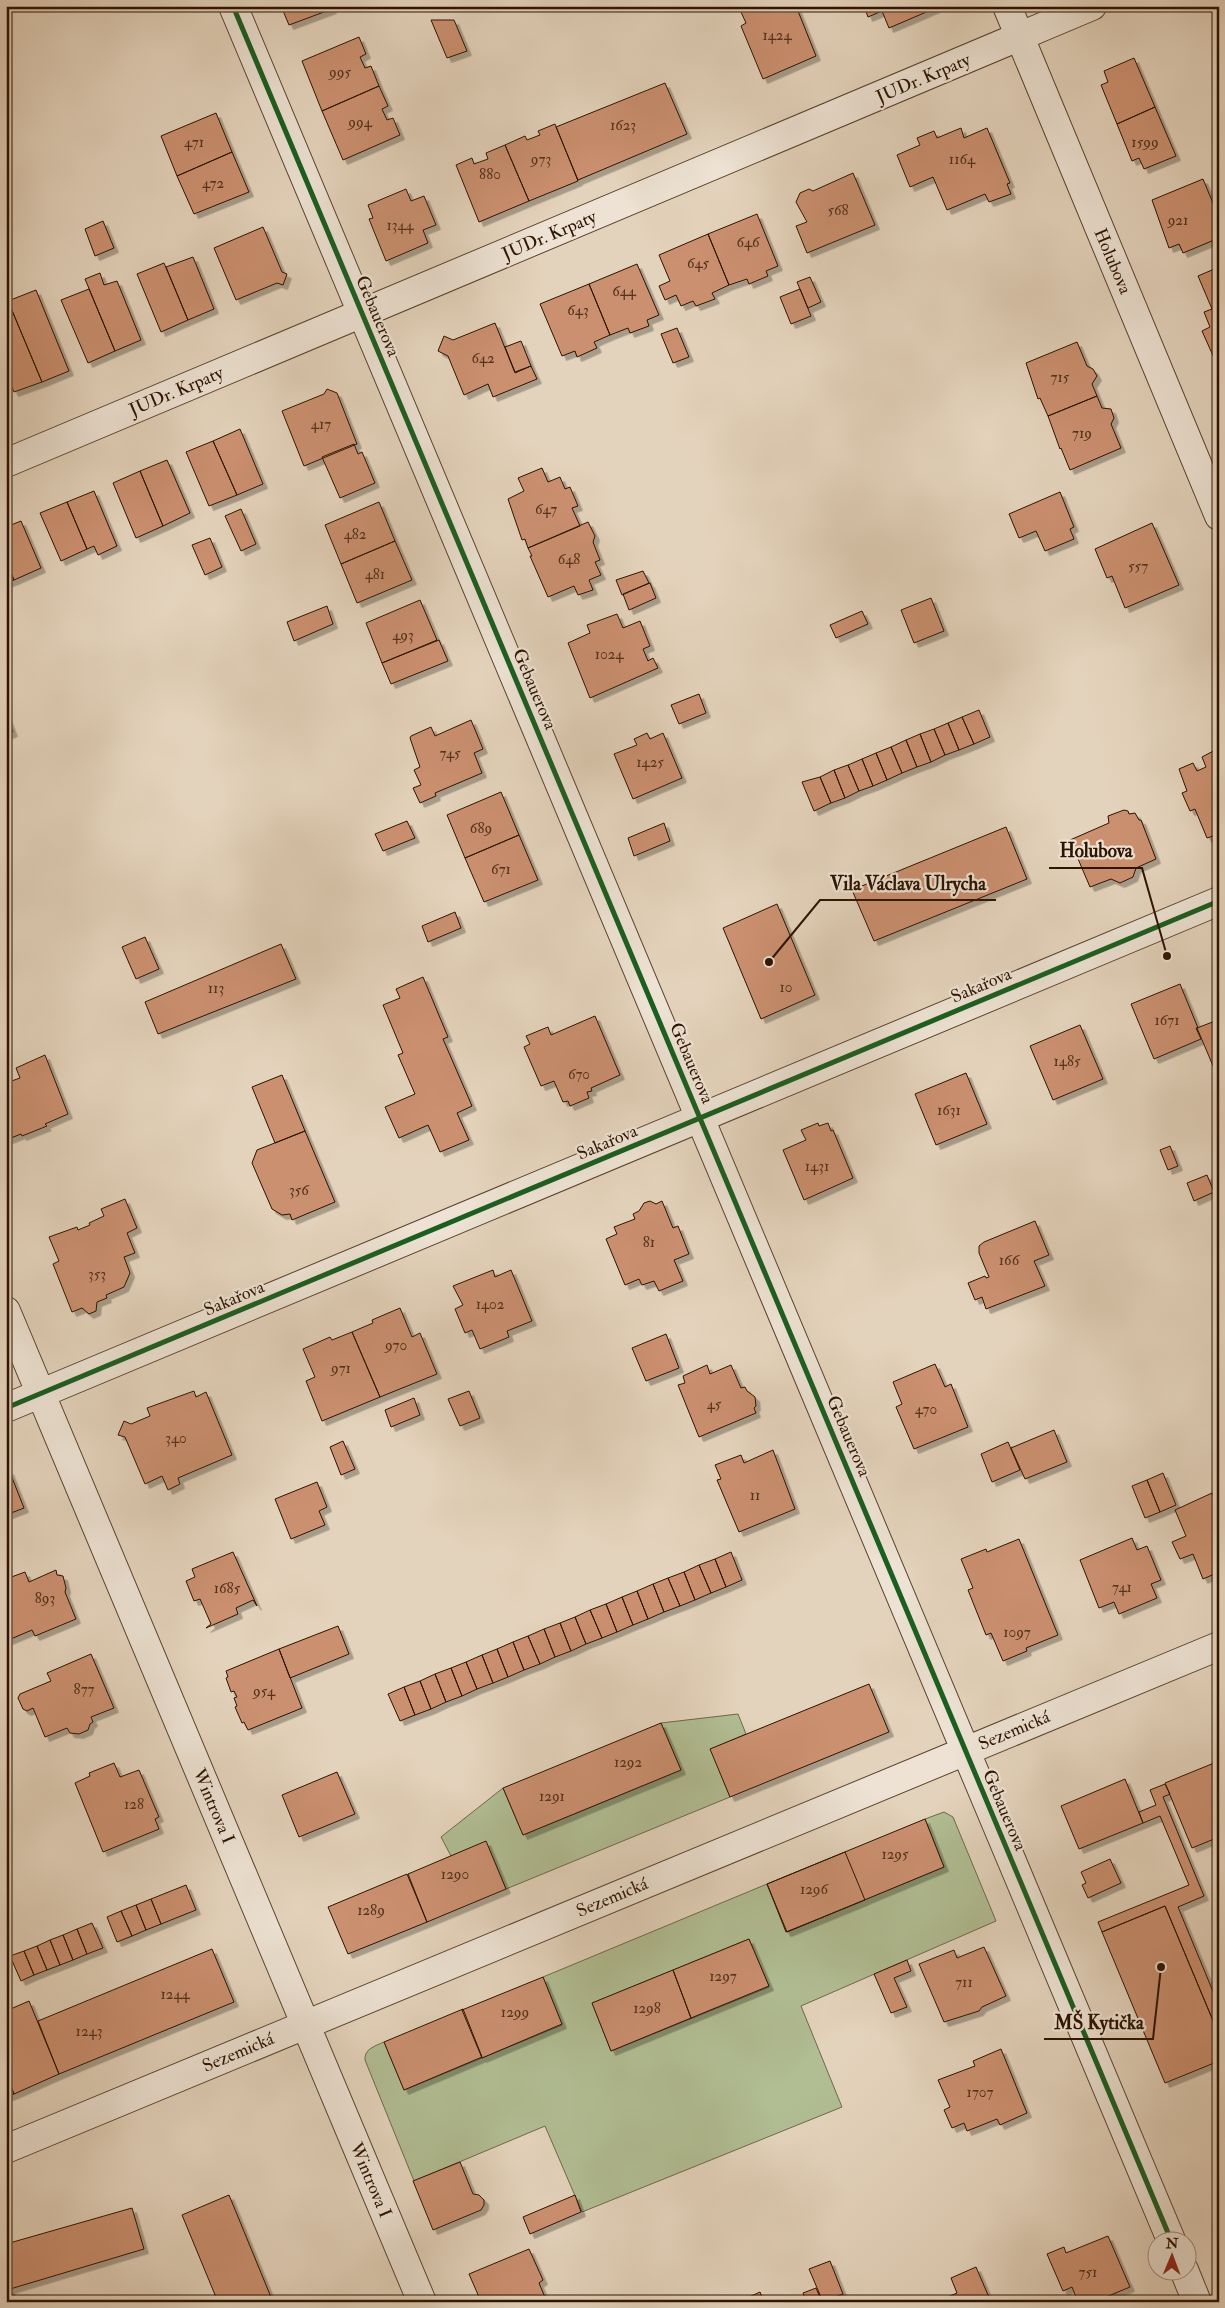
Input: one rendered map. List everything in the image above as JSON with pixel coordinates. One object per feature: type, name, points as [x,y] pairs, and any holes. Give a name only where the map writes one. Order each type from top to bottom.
[{"type":"street","name":"Gebauerova","points":[[233,6],[1167,2230]]},
{"type":"street","name":"Holubova","points":[[1007,6],[1219,516]]},
{"type":"street","name":"JUDr. Krpaty","points":[[6,463],[1092,6]]},
{"type":"street","name":"Sakařova","points":[[6,1408],[1219,901]]},
{"type":"street","name":"Wintrova I","points":[[6,1311],[422,2302]]},
{"type":"street","name":"Sezemická","points":[[6,2149],[1219,1646]]},
{"type":"street","points":[[1188,2280],[1197,2302]]},
{"type":"green space","points":[[738,1714],[746,1734],[711,1749],[730,1797],[506,1889],[486,1842],[451,1856],[441,1837],[503,1788],[523,1835],[681,1770],[661,1723]]},
{"type":"green space","points":[[944,1812],[953,1817],[996,1921],[801,2006],[842,2107],[582,2212],[545,2126],[414,2181],[365,2060],[366,2053],[371,2048],[384,2042],[404,2090],[562,2025],[543,1977],[767,1884],[787,1932],[944,1867],[925,1819]],"holes":[[[749,1939],[769,1987],[611,2051],[592,2003]]]},
{"type":"building","points":[[281,6],[332,6],[332,9],[289,25]]},
{"type":"building","points":[[756,6],[796,6],[816,56],[763,79],[741,26],[746,23],[741,12]]},
{"type":"building","points":[[864,6],[938,7],[889,28],[882,11],[868,17]]},
{"type":"building","points":[[431,20],[454,20],[467,51],[447,58]]},
{"type":"building","points":[[359,37],[366,54],[360,57],[365,68],[371,66],[379,86],[322,111],[302,61]]},
{"type":"building","points":[[1134,58],[1155,107],[1117,124],[1101,85],[1108,82],[1104,71]]},
{"type":"building","points":[[665,83],[687,134],[578,180],[556,127]]},
{"type":"building","points":[[379,86],[388,106],[382,109],[387,120],[393,118],[400,135],[343,160],[322,111]]},
{"type":"building","points":[[1155,107],[1176,156],[1144,169],[1139,158],[1132,161],[1117,124]]},
{"type":"building","points":[[216,113],[232,152],[177,176],[161,136]]},
{"type":"building","points":[[555,124],[578,181],[529,201],[505,145],[525,136],[527,140],[540,135],[538,131]]},
{"type":"building","points":[[961,128],[964,138],[987,128],[1010,183],[1007,184],[1011,194],[989,202],[985,194],[947,210],[933,177],[910,187],[897,155],[920,145],[917,138],[934,131],[937,138]]},
{"type":"building","points":[[505,145],[529,201],[479,222],[456,165],[472,158],[474,164],[488,159],[486,153]]},
{"type":"building","points":[[232,152],[249,192],[194,214],[177,176]]},
{"type":"building","points":[[853,173],[875,225],[807,253],[796,226],[807,222],[796,202],[800,193],[809,189],[813,191]]},
{"type":"building","points":[[1203,179],[1219,222],[1219,238],[1183,253],[1179,244],[1169,248],[1152,200]]},
{"type":"building","points":[[406,189],[411,201],[424,196],[436,225],[423,230],[428,243],[386,261],[369,219],[373,218],[368,205]]},
{"type":"building","points":[[757,214],[778,266],[766,271],[768,276],[749,284],[747,279],[729,285],[708,234]]},
{"type":"building","points":[[103,221],[114,248],[95,256],[85,229]]},
{"type":"building","points":[[263,227],[282,272],[287,274],[283,285],[277,283],[236,300],[214,248]]},
{"type":"building","points":[[708,234],[729,285],[712,293],[715,299],[696,306],[693,301],[681,306],[676,295],[665,300],[659,286],[670,281],[659,255]]},
{"type":"building","points":[[193,257],[214,309],[188,320],[166,267]]},
{"type":"building","points":[[164,263],[188,320],[161,332],[137,274]]},
{"type":"building","points":[[637,264],[659,315],[647,320],[649,326],[630,333],[628,328],[610,335],[589,284]]},
{"type":"building","points":[[1219,267],[1219,369],[1202,331],[1210,327],[1204,312],[1212,309],[1198,276]]},
{"type":"building","points":[[100,273],[104,285],[117,281],[141,340],[115,351],[85,279]]},
{"type":"building","points":[[810,277],[821,302],[808,308],[797,282]]},
{"type":"building","points":[[589,284],[610,335],[594,342],[597,348],[577,357],[575,351],[562,356],[540,304]]},
{"type":"building","points":[[89,289],[115,351],[88,363],[61,300]]},
{"type":"building","points":[[800,289],[811,316],[791,324],[780,297]]},
{"type":"building","points":[[36,290],[69,371],[42,382],[8,301]]},
{"type":"building","points":[[6,296],[42,382],[14,392],[6,373]]},
{"type":"building","points":[[495,323],[515,373],[531,366],[537,379],[493,397],[488,384],[464,395],[448,356],[438,351],[444,336],[453,340]]},
{"type":"building","points":[[677,328],[689,357],[673,363],[661,334]]},
{"type":"building","points":[[521,341],[531,366],[515,372],[505,347]]},
{"type":"building","points":[[1077,342],[1087,366],[1093,369],[1097,376],[1092,384],[1097,396],[1048,416],[1040,398],[1038,399],[1026,363]]},
{"type":"building","points":[[327,389],[337,393],[357,444],[304,466],[282,411],[324,394]]},
{"type":"building","points":[[1097,396],[1102,408],[1111,409],[1114,418],[1111,424],[1121,448],[1070,470],[1048,416]]},
{"type":"building","points":[[240,429],[263,484],[237,495],[213,441]]},
{"type":"building","points":[[213,441],[237,495],[209,506],[186,452]]},
{"type":"building","points":[[354,444],[358,454],[362,452],[375,483],[340,498],[322,457]]},
{"type":"building","points":[[167,460],[190,513],[163,526],[140,471]]},
{"type":"building","points":[[542,468],[548,482],[560,477],[565,489],[570,487],[578,506],[572,508],[580,526],[528,548],[525,539],[522,540],[508,499],[524,491],[518,478]]},
{"type":"building","points":[[140,471],[163,526],[136,538],[113,483]]},
{"type":"building","points":[[94,491],[117,546],[98,555],[94,546],[87,549],[67,502]]},
{"type":"building","points":[[1060,492],[1074,527],[1070,529],[1074,539],[1045,551],[1036,531],[1019,538],[1009,514]]},
{"type":"building","points":[[67,502],[87,549],[61,561],[40,513]]},
{"type":"building","points":[[379,502],[395,541],[341,564],[325,525]]},
{"type":"building","points":[[241,509],[256,544],[241,551],[225,516]]},
{"type":"building","points":[[21,521],[41,568],[14,580],[6,561],[6,527]]},
{"type":"building","points":[[588,522],[595,536],[593,542],[600,560],[595,562],[601,575],[589,580],[593,590],[578,595],[574,586],[548,597],[528,548]]},
{"type":"building","points":[[1152,523],[1179,585],[1125,608],[1112,576],[1107,578],[1095,549]]},
{"type":"building","points":[[210,538],[222,567],[205,575],[192,545]]},
{"type":"building","points":[[395,541],[412,580],[357,603],[341,564]]},
{"type":"building","points":[[6,561],[14,580],[6,583]]},
{"type":"building","points":[[643,571],[649,583],[622,595],[616,580]]},
{"type":"building","points":[[650,583],[656,598],[629,610],[623,594]]},
{"type":"building","points":[[931,598],[944,631],[914,643],[901,610]]},
{"type":"building","points":[[420,600],[437,640],[382,663],[366,623]]},
{"type":"building","points":[[327,606],[333,624],[294,641],[287,622]]},
{"type":"building","points":[[862,611],[868,624],[836,638],[830,625]]},
{"type":"building","points":[[617,614],[623,628],[640,621],[650,646],[643,649],[648,661],[653,658],[658,668],[590,698],[568,643],[590,633],[587,625]]},
{"type":"building","points":[[439,640],[448,661],[391,684],[382,663]]},
{"type":"building","points":[[699,694],[706,713],[679,724],[671,705]]},
{"type":"building","points":[[979,710],[990,737],[974,744],[962,717]]},
{"type":"building","points":[[6,714],[13,732],[6,735]]},
{"type":"building","points":[[962,717],[974,744],[959,750],[948,723]]},
{"type":"building","points":[[471,720],[483,749],[474,753],[482,773],[435,793],[436,796],[420,803],[413,788],[421,785],[414,770],[420,767],[410,738],[411,736],[431,727],[435,736]]},
{"type":"building","points":[[948,723],[959,750],[945,755],[934,729]]},
{"type":"building","points":[[934,729],[945,755],[931,762],[920,734]]},
{"type":"building","points":[[647,733],[650,739],[663,733],[682,778],[633,799],[614,754],[637,745],[634,739]]},
{"type":"building","points":[[920,734],[931,762],[917,767],[906,740]]},
{"type":"building","points":[[906,740],[917,767],[902,773],[891,747]]},
{"type":"building","points":[[891,747],[902,773],[887,780],[876,753]]},
{"type":"building","points":[[1219,748],[1219,834],[1207,838],[1195,809],[1190,811],[1182,793],[1187,791],[1179,769],[1193,763],[1197,771],[1206,767],[1202,757]]},
{"type":"building","points":[[876,753],[887,780],[873,786],[862,759]]},
{"type":"building","points":[[862,759],[873,786],[859,791],[848,765]]},
{"type":"building","points":[[848,765],[859,791],[845,798],[834,770]]},
{"type":"building","points":[[834,770],[845,798],[831,803],[820,777]]},
{"type":"building","points":[[820,777],[831,803],[814,811],[802,782]]},
{"type":"building","points":[[501,792],[519,835],[465,858],[447,815]]},
{"type":"building","points":[[1124,810],[1128,811],[1129,814],[1135,813],[1139,820],[1141,820],[1156,859],[1136,868],[1133,877],[1120,883],[1111,879],[1090,887],[1070,840],[1109,823],[1108,816]]},
{"type":"building","points":[[407,821],[415,838],[383,851],[375,834]]},
{"type":"building","points":[[664,823],[670,841],[634,856],[628,838]]},
{"type":"building","points":[[1006,827],[1027,879],[874,941],[852,890]]},
{"type":"building","points":[[519,835],[538,880],[484,902],[465,858]]},
{"type":"building","points":[[777,904],[815,995],[761,1019],[723,928]]},
{"type":"building","points":[[455,912],[461,928],[428,942],[422,926]]},
{"type":"building","points":[[145,937],[159,969],[136,979],[122,947]]},
{"type":"building","points":[[281,944],[296,979],[158,1034],[145,1002]]},
{"type":"building","points":[[423,977],[448,1037],[443,1039],[472,1106],[457,1113],[469,1140],[440,1152],[428,1125],[399,1138],[385,1107],[415,1094],[398,1055],[403,1053],[383,1005],[400,998],[396,989]]},
{"type":"building","points":[[1180,984],[1201,1039],[1154,1059],[1131,1004]]},
{"type":"building","points":[[595,1016],[620,1075],[591,1088],[592,1091],[587,1092],[589,1098],[570,1106],[568,1101],[563,1102],[554,1081],[541,1086],[524,1047],[530,1044],[526,1036],[548,1027],[551,1035]]},
{"type":"building","points":[[1215,1021],[1219,1030],[1219,1072],[1216,1073],[1197,1028]]},
{"type":"building","points":[[1080,1025],[1103,1079],[1053,1100],[1030,1046]]},
{"type":"building","points":[[45,1055],[68,1114],[45,1124],[47,1126],[6,1140],[6,1083],[20,1078],[16,1068]]},
{"type":"building","points":[[966,1073],[987,1124],[936,1145],[915,1094]]},
{"type":"building","points":[[282,1075],[305,1131],[275,1143],[252,1087]]},
{"type":"building","points":[[818,1123],[819,1126],[828,1123],[831,1131],[833,1130],[853,1178],[804,1200],[783,1150],[806,1140],[801,1130]]},
{"type":"building","points":[[305,1131],[335,1202],[292,1220],[290,1214],[282,1215],[272,1209],[252,1163],[257,1150]]},
{"type":"building","points":[[1170,1146],[1178,1166],[1168,1170],[1160,1150]]},
{"type":"building","points":[[1207,1175],[1214,1192],[1194,1201],[1187,1183]]},
{"type":"building","points":[[125,1199],[137,1228],[127,1233],[135,1253],[124,1257],[130,1273],[124,1287],[106,1295],[107,1298],[97,1302],[96,1311],[89,1314],[82,1308],[72,1312],[53,1264],[59,1261],[49,1237],[77,1227],[78,1230],[90,1225],[89,1223],[104,1216],[101,1209]]},
{"type":"building","points":[[650,1201],[656,1204],[662,1201],[673,1228],[678,1226],[689,1254],[674,1260],[683,1281],[659,1291],[654,1281],[642,1285],[639,1279],[625,1285],[606,1239],[617,1234],[614,1227],[635,1219],[633,1214],[639,1211],[644,1203]]},
{"type":"building","points":[[1035,1221],[1049,1255],[1034,1261],[1045,1286],[986,1309],[982,1297],[975,1300],[968,1283],[985,1276],[986,1278],[989,1277],[979,1253],[979,1246],[984,1242]]},
{"type":"building","points":[[493,1270],[495,1277],[511,1270],[532,1321],[507,1331],[509,1337],[480,1349],[472,1330],[465,1333],[455,1309],[463,1305],[453,1286]]},
{"type":"building","points":[[400,1308],[412,1337],[420,1333],[437,1374],[380,1397],[352,1332],[373,1323],[372,1320]]},
{"type":"building","points":[[352,1332],[380,1397],[322,1421],[306,1381],[315,1377],[303,1349],[330,1337],[332,1340]]},
{"type":"building","points":[[666,1334],[679,1368],[646,1381],[632,1348]]},
{"type":"building","points":[[935,1364],[945,1387],[951,1384],[968,1427],[914,1449],[896,1407],[902,1404],[893,1382]]},
{"type":"building","points":[[707,1365],[710,1374],[731,1365],[741,1388],[745,1387],[755,1397],[756,1406],[754,1408],[756,1413],[699,1437],[678,1385],[685,1383],[683,1376]]},
{"type":"building","points":[[194,1391],[196,1397],[206,1392],[232,1455],[178,1478],[180,1484],[168,1490],[162,1476],[145,1484],[125,1437],[118,1435],[124,1421],[131,1424],[150,1416],[147,1408]]},
{"type":"building","points":[[469,1391],[480,1418],[460,1426],[448,1399]]},
{"type":"building","points":[[414,1398],[420,1415],[391,1427],[385,1410]]},
{"type":"building","points":[[1054,1430],[1067,1462],[1025,1479],[1011,1448]]},
{"type":"building","points":[[343,1441],[355,1469],[341,1475],[330,1447]]},
{"type":"building","points":[[1008,1442],[1020,1470],[992,1482],[981,1454]]},
{"type":"building","points":[[773,1450],[795,1509],[739,1532],[717,1480],[721,1479],[715,1465],[741,1455],[744,1463]]},
{"type":"building","points":[[9,1470],[24,1508],[6,1515],[6,1471]]},
{"type":"building","points":[[1163,1473],[1176,1505],[1160,1512],[1147,1480]]},
{"type":"building","points":[[1147,1480],[1160,1512],[1145,1518],[1132,1486]]},
{"type":"building","points":[[317,1482],[327,1507],[319,1511],[325,1525],[291,1539],[275,1499]]},
{"type":"building","points":[[1212,1493],[1219,1508],[1219,1572],[1203,1579],[1193,1554],[1180,1559],[1172,1542],[1186,1536],[1175,1510]]},
{"type":"building","points":[[1132,1538],[1137,1550],[1147,1546],[1161,1580],[1151,1584],[1157,1598],[1119,1614],[1114,1602],[1099,1608],[1080,1560]]},
{"type":"building","points":[[1019,1539],[1058,1635],[1026,1648],[1027,1651],[1003,1661],[991,1633],[986,1635],[968,1590],[973,1588],[961,1559],[986,1549],[987,1552]]},
{"type":"building","points":[[233,1552],[257,1606],[253,1600],[236,1608],[238,1614],[206,1628],[211,1624],[200,1599],[194,1601],[186,1581],[195,1577],[192,1569]]},
{"type":"building","points":[[731,1552],[742,1580],[726,1587],[715,1559]]},
{"type":"building","points":[[715,1559],[726,1587],[711,1593],[699,1565]]},
{"type":"building","points":[[699,1565],[711,1593],[695,1600],[684,1572]]},
{"type":"building","points":[[56,1570],[57,1575],[63,1576],[65,1592],[76,1619],[35,1636],[32,1630],[6,1641],[6,1579],[25,1572],[29,1582]]},
{"type":"building","points":[[684,1572],[695,1600],[680,1606],[668,1578]]},
{"type":"building","points":[[668,1578],[680,1606],[664,1612],[653,1584]]},
{"type":"building","points":[[653,1584],[664,1612],[648,1619],[637,1591]]},
{"type":"building","points":[[637,1591],[648,1619],[633,1625],[622,1597]]},
{"type":"building","points":[[622,1597],[633,1625],[617,1632],[606,1604]]},
{"type":"building","points":[[606,1604],[617,1632],[602,1638],[590,1610]]},
{"type":"building","points":[[590,1610],[602,1638],[586,1644],[575,1617]]},
{"type":"building","points":[[575,1617],[586,1644],[571,1651],[560,1623]]},
{"type":"building","points":[[560,1623],[571,1651],[555,1657],[544,1629]]},
{"type":"building","points":[[338,1626],[349,1654],[290,1678],[279,1649]]},
{"type":"building","points":[[544,1629],[555,1657],[540,1664],[528,1636]]},
{"type":"building","points":[[528,1636],[540,1664],[524,1670],[513,1642]]},
{"type":"building","points":[[513,1642],[524,1670],[508,1677],[497,1649]]},
{"type":"building","points":[[279,1649],[302,1708],[248,1730],[244,1722],[242,1723],[235,1707],[237,1706],[234,1698],[237,1697],[234,1691],[231,1692],[226,1678],[228,1677],[226,1671]]},
{"type":"building","points":[[497,1649],[508,1677],[493,1683],[482,1655]]},
{"type":"building","points":[[91,1654],[114,1708],[91,1717],[93,1722],[88,1730],[79,1734],[70,1733],[67,1728],[45,1737],[33,1708],[27,1711],[23,1709],[18,1698],[20,1694],[51,1681],[47,1673]]},
{"type":"building","points":[[482,1655],[493,1683],[477,1689],[466,1662]]},
{"type":"building","points":[[466,1662],[477,1689],[462,1696],[451,1668]]},
{"type":"building","points":[[451,1668],[462,1696],[446,1702],[435,1674]]},
{"type":"building","points":[[435,1674],[446,1702],[431,1709],[420,1681]]},
{"type":"building","points":[[420,1681],[431,1709],[415,1715],[404,1687]]},
{"type":"building","points":[[869,1684],[889,1732],[730,1797],[710,1749]]},
{"type":"building","points":[[404,1687],[415,1715],[400,1721],[388,1694]]},
{"type":"building","points":[[661,1723],[681,1770],[523,1835],[503,1788]]},
{"type":"building","points":[[1219,1761],[1219,1837],[1192,1848],[1165,1783]]},
{"type":"building","points":[[114,1763],[120,1777],[139,1770],[159,1817],[155,1819],[159,1829],[103,1852],[75,1783],[90,1776],[89,1773]]},
{"type":"building","points":[[337,1772],[355,1814],[299,1837],[282,1795]]},
{"type":"building","points":[[1125,1779],[1143,1823],[1079,1849],[1061,1806]]},
{"type":"building","points":[[1165,1784],[1170,1794],[1163,1797],[1204,1896],[1178,1907],[1219,2006],[1219,2035],[1165,1906],[1102,1932],[1098,1922],[1189,1885],[1160,1816],[1143,1823],[1139,1812],[1156,1805],[1150,1790]]},
{"type":"building","points":[[925,1819],[944,1867],[787,1932],[767,1884]]},
{"type":"building","points":[[486,1841],[506,1889],[427,1922],[408,1874]]},
{"type":"building","points":[[845,1852],[865,1900],[786,1932],[767,1884]]},
{"type":"building","points":[[1110,1859],[1121,1883],[1088,1898],[1082,1885],[1086,1883],[1081,1872]]},
{"type":"building","points":[[407,1874],[427,1922],[348,1954],[328,1907]]},
{"type":"building","points":[[186,1885],[196,1910],[161,1924],[151,1899]]},
{"type":"building","points":[[151,1899],[161,1924],[146,1930],[136,1905]]},
{"type":"building","points":[[136,1905],[146,1930],[132,1936],[121,1911]]},
{"type":"building","points":[[1165,1906],[1219,2035],[1219,2061],[1165,2083],[1102,1932]]},
{"type":"building","points":[[121,1911],[132,1936],[117,1942],[107,1917]]},
{"type":"building","points":[[92,1923],[103,1948],[87,1954],[77,1929]]},
{"type":"building","points":[[77,1929],[87,1954],[73,1960],[63,1935]]},
{"type":"building","points":[[63,1935],[73,1960],[60,1965],[50,1940]]},
{"type":"building","points":[[749,1939],[769,1986],[691,2018],[673,1970]]},
{"type":"building","points":[[50,1940],[60,1965],[47,1970],[37,1946]]},
{"type":"building","points":[[37,1946],[47,1970],[34,1975],[24,1951]]},
{"type":"building","points":[[984,1947],[1006,1996],[982,2007],[979,2011],[944,2022],[919,1964],[954,1950],[957,1958]]},
{"type":"building","points":[[212,1949],[234,2002],[59,2074],[38,2021]]},
{"type":"building","points":[[24,1951],[34,1975],[21,1981],[10,1956]]},
{"type":"building","points":[[907,1960],[911,1971],[894,1978],[907,2007],[891,2013],[874,1974]]},
{"type":"building","points":[[673,1970],[691,2018],[611,2051],[592,2003]]},
{"type":"building","points":[[543,1977],[562,2024],[482,2058],[462,2010]]},
{"type":"building","points":[[29,2001],[59,2074],[14,2094],[6,2074],[6,2011]]},
{"type":"building","points":[[463,2009],[482,2057],[404,2090],[384,2042]]},
{"type":"building","points":[[1001,2049],[1027,2113],[1000,2125],[997,2119],[967,2131],[964,2123],[952,2128],[944,2110],[950,2107],[938,2080],[975,2066],[973,2061]]},
{"type":"building","points":[[6,2074],[14,2094],[6,2097]]},
{"type":"building","points":[[460,2162],[473,2194],[479,2195],[484,2200],[484,2205],[481,2210],[433,2230],[413,2181]]},
{"type":"building","points":[[229,2195],[273,2302],[218,2302],[182,2215]]},
{"type":"building","points":[[575,2195],[581,2212],[530,2234],[523,2217]]},
{"type":"building","points":[[132,2208],[144,2249],[10,2289],[6,2280],[6,2244]]},
{"type":"building","points":[[1108,2236],[1130,2287],[1094,2302],[1078,2302],[1072,2287],[1063,2291],[1047,2254],[1064,2247],[1066,2253]]},
{"type":"building","points":[[529,2249],[543,2280],[539,2283],[547,2302],[477,2302],[479,2297],[469,2274]]},
{"type":"building","points":[[830,2261],[843,2294],[823,2302],[809,2269]]},
{"type":"building","points":[[976,2267],[991,2302],[936,2302],[957,2293],[951,2278]]},
{"type":"building","points":[[6,2280],[10,2289],[16,2302],[6,2302]]},
{"type":"building","points":[[816,2288],[822,2302],[806,2302],[803,2293]]},
{"type":"building","points":[[760,2292],[764,2302],[738,2302]]},
{"type":"cycle path","points":[[233,6],[1167,2230]]},
{"type":"cycle path","points":[[6,1408],[1219,901]]},
{"type":"place","name":"Holubova","points":[[1167,956]]},
{"type":"place","name":"Vila Václava Ulrycha","points":[[769,962]]},
{"type":"place","name":"MŠ Kytička","points":[[1161,1967]]}]
